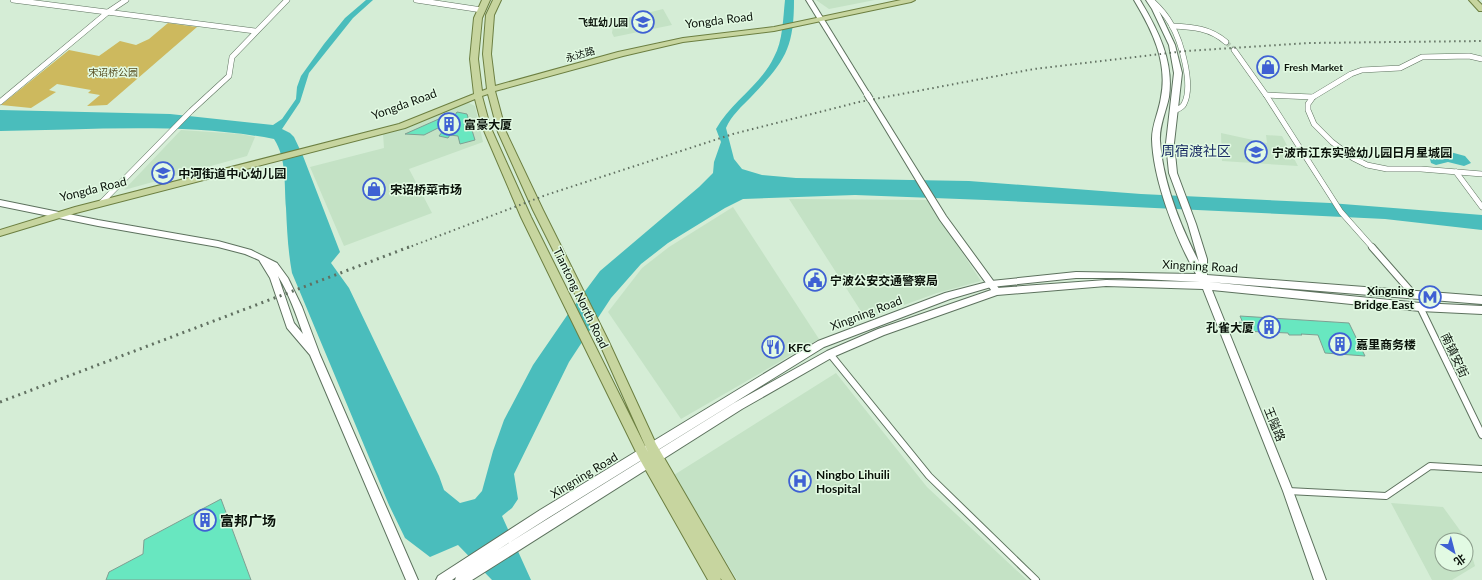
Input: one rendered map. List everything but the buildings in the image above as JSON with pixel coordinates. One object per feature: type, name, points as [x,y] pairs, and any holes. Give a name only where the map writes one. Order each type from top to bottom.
[{"type":"main road","name":"Tiantong North Road","points":[[486,0],[478,18],[474,59],[478,92],[486,126],[526,217],[591,348],[650,455],[729,580]]},
{"type":"main road","name":"Tiantong North Road","points":[[497,0],[490,15],[487,54],[491,88],[502,132],[598,331],[650,455]]},
{"type":"main road","name":"永达路","points":[[820,19],[896,0]]},
{"type":"main road","name":"永达路","points":[[262,159],[314,145],[402,126],[478,92],[600,59],[683,40],[798,23],[911,0]]},
{"type":"main road","points":[[1137,0],[1153,25],[1162,46],[1166,75],[1164,97],[1156,140],[1167,191],[1194,264],[1204,282]]},
{"type":"main road","points":[[1150,0],[1172,45],[1178,73],[1170,143],[1173,173],[1203,259],[1204,282]]},
{"type":"main road","points":[[1473,0],[1482,8]]},
{"type":"main road","name":"Yongda Road","points":[[0,228],[262,159]]},
{"type":"main road","points":[[0,203],[49,214],[238,248],[274,265],[281,273],[310,337],[315,355],[412,580]]},
{"type":"main road","name":"Yongda Road","points":[[0,233],[49,214]]},
{"type":"main road","points":[[261,259],[274,277],[290,325],[315,355]]},
{"type":"main road","name":"Xingning Road","points":[[442,580],[650,455],[822,344],[948,296],[991,284],[1076,275],[1482,300]]},
{"type":"main road","name":"Xingning Road","points":[[650,455],[830,354],[881,332],[997,292],[1106,282],[1204,282],[1420,307],[1482,310]]},
{"type":"main road","name":"王隘路","points":[[1204,282],[1288,491],[1320,580]]},
{"type":"main road","points":[[650,455],[715,580]]},
{"type":"main road","name":"Xingning Road","points":[[461,580],[547,518]]},
{"type":"street","points":[[13,0],[256,31]]},
{"type":"street","points":[[0,102],[108,12],[126,0]]},
{"type":"street","points":[[104,201],[191,110],[229,76],[232,57],[287,0]]},
{"type":"street","points":[[416,0],[482,10]]},
{"type":"street","points":[[809,0],[943,218],[997,292]]},
{"type":"street","points":[[1150,0],[1159,7],[1172,26],[1178,42],[1188,85],[1186,100],[1183,106],[1174,111]]},
{"type":"street","points":[[1172,26],[1205,28],[1215,32],[1226,42]]},
{"type":"street","points":[[1234,50],[1266,95],[1341,212],[1414,295]]},
{"type":"street","points":[[1482,59],[1469,56],[1422,57],[1414,58],[1408,64],[1398,69],[1362,70],[1356,72],[1313,98],[1308,103],[1307,108],[1311,119],[1318,128],[1344,151],[1365,164],[1382,168],[1482,174]]},
{"type":"street","points":[[1266,95],[1313,98]]},
{"type":"street","points":[[1456,172],[1482,207]]},
{"type":"street","name":"南镇安街","points":[[1420,307],[1482,435]]},
{"type":"street","points":[[830,354],[929,476],[1036,580]]},
{"type":"street","points":[[1288,491],[1386,496],[1430,466],[1482,469]]},
{"type":"shaded area","points":[[816,0],[875,0],[829,9]]},
{"type":"shaded area","name":"飞虹幼儿园","points":[[663,9],[672,25],[614,37],[612,33],[613,26],[619,20]]},
{"type":"shaded area","points":[[469,103],[475,106],[483,142],[409,169],[432,213],[344,246],[310,167],[384,148],[383,134],[419,123],[461,104]]},
{"type":"shaded area","name":"中河街道中心幼儿园","points":[[181,130],[241,134],[255,137],[247,156],[124,190]]},
{"type":"shaded area","name":"宁波市江东实验幼儿园日月星城园","points":[[1221,133],[1267,143],[1266,135],[1282,136],[1298,166],[1222,161]]},
{"type":"shaded area","points":[[789,199],[927,200],[981,281],[937,293],[866,319]]},
{"type":"shaded area","points":[[733,207],[819,339],[681,419],[608,312],[642,268],[669,247]]},
{"type":"shaded area","name":"Ningbo Lihuili Hospital","points":[[836,373],[927,487],[1027,580],[737,580],[674,475]]},
{"type":"shaded area","points":[[1391,503],[1443,507],[1461,532],[1434,532],[1434,572],[1465,572],[1452,580],[1432,580]]},
{"type":"green space","name":"宋诏桥公园","points":[[168,23],[197,27],[107,105],[87,106],[100,95],[88,93],[91,90],[57,84],[49,90],[56,92],[31,108],[1,105],[69,50],[99,56],[120,41],[136,45],[149,39]]},
{"type":"water","points":[[366,0],[373,0],[353,18],[309,73],[300,102],[282,129],[294,137],[303,156],[340,252],[331,263],[349,288],[439,476],[444,490],[460,503],[475,499],[482,491],[493,451],[504,420],[533,365],[600,271],[699,187],[713,173],[714,162],[721,142],[716,129],[722,119],[762,76],[774,57],[781,37],[785,0],[794,0],[794,17],[792,31],[785,54],[772,74],[737,111],[726,128],[734,159],[742,169],[762,175],[796,178],[969,181],[1141,194],[1330,203],[1482,215],[1482,230],[1385,219],[986,200],[855,195],[743,199],[725,208],[668,243],[641,264],[611,298],[569,362],[514,474],[518,499],[512,508],[502,516],[531,580],[492,580],[458,545],[430,557],[405,538],[389,505],[292,273],[288,240],[283,164],[274,139],[207,130],[138,128],[0,131],[0,110],[170,114],[273,125],[282,119],[296,99],[297,87],[301,76],[324,44],[345,18]]},
{"type":"water","points":[[1439,149],[1465,156],[1471,163],[1464,166],[1448,162],[1436,165],[1431,163],[1429,155],[1430,151]]},
{"type":"tunnel","points":[[1226,42],[1234,50]]},
{"type":"railway","points":[[407,248],[546,195],[733,134],[859,102],[1034,69],[1186,51],[1309,43],[1482,41]]},
{"type":"railway","points":[[0,402],[409,247]]},
{"type":"place","name":"飞虹幼儿园","points":[[643,22]]},
{"type":"place","name":"Fresh Market","points":[[1268,67]]},
{"type":"place","name":"富豪大厦","points":[[449,124]]},
{"type":"place","name":"宁波市江东实验幼儿园日月星城园","points":[[1256,152]]},
{"type":"place","name":"中河街道中心幼儿园","points":[[163,173]]},
{"type":"place","name":"宋诏桥菜市场","points":[[374,189]]},
{"type":"place","name":"宁波公安交通警察局","points":[[815,280]]},
{"type":"place","name":"Xingning Bridge East","points":[[1430,297]]},
{"type":"place","name":"孔雀大厦","points":[[1269,327]]},
{"type":"place","name":"嘉里商务楼","points":[[1340,344]]},
{"type":"place","name":"KFC","points":[[773,347]]},
{"type":"place","name":"Ningbo Lihuili Hospital","points":[[800,481]]},
{"type":"place","name":"富邦广场","points":[[205,520]]},
{"type":"district","name":"周宿渡社区","points":[[1196,150]]}]
